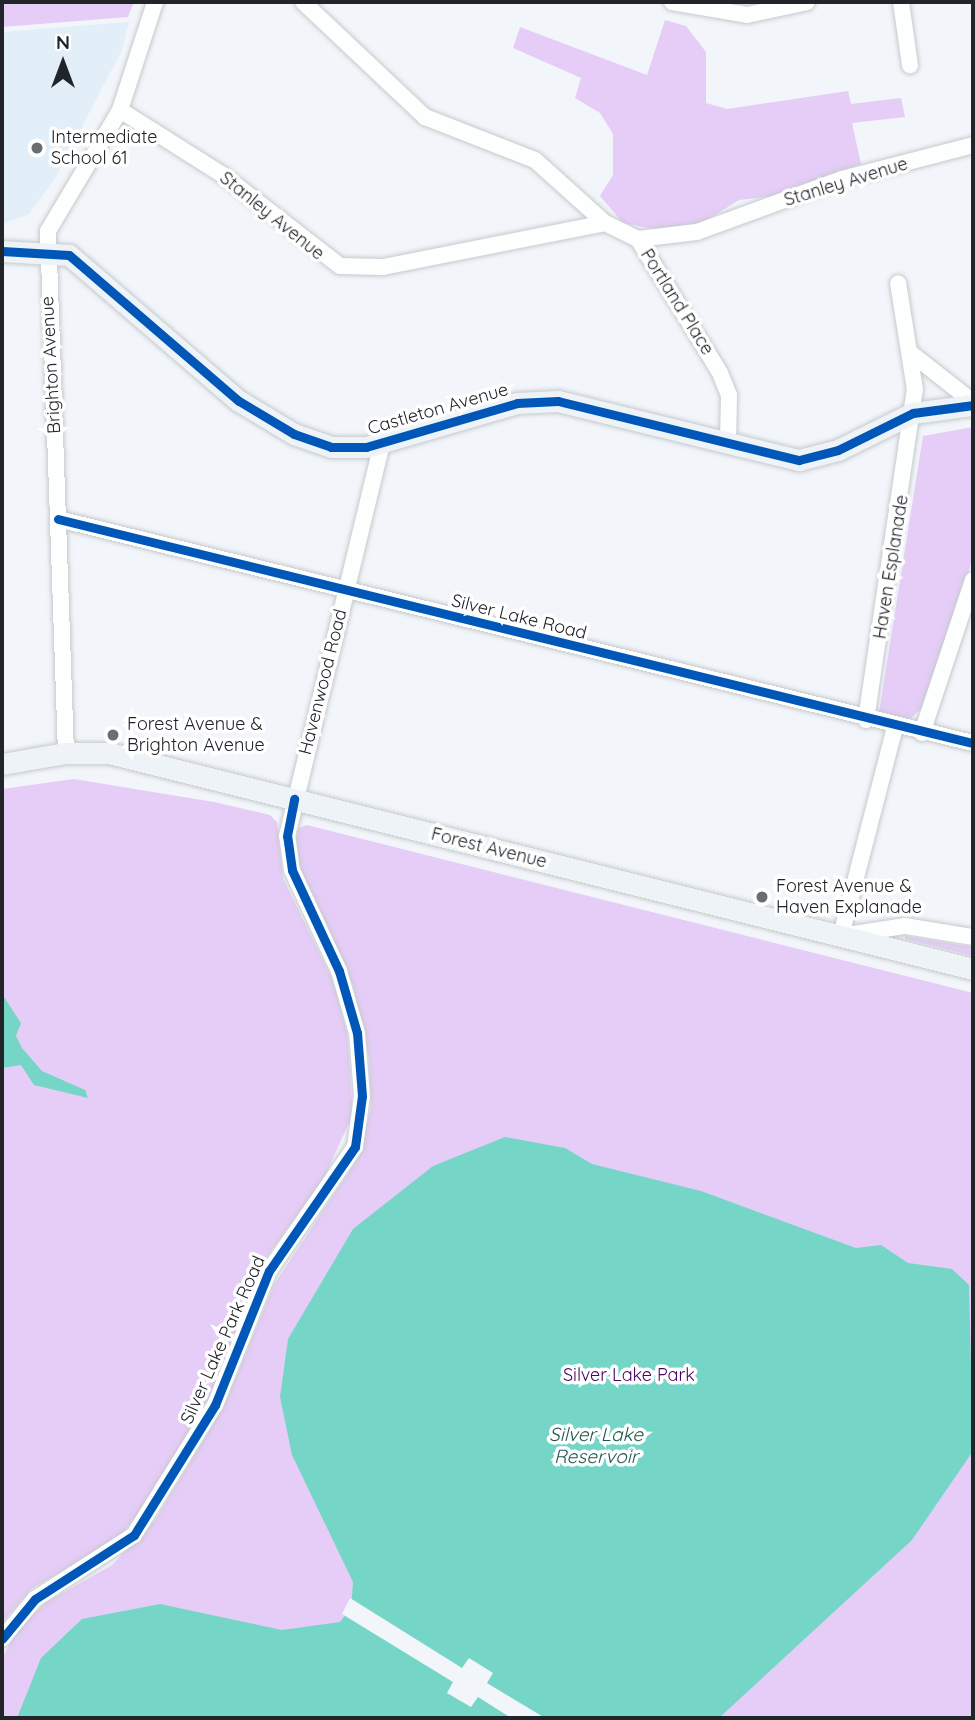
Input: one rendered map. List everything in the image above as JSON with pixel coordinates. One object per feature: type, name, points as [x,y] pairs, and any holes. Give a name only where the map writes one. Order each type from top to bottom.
[{"type":"street","name":"Brighton Avenue","points":[[66,752],[47,253],[49,227],[120,110],[155,2]]},
{"type":"street","name":"Portland Place","points":[[303,2],[425,117],[535,160],[605,223],[638,239],[720,373],[729,394],[728,444]]},
{"type":"street","points":[[672,2],[747,15],[807,2]]},
{"type":"street","points":[[901,2],[910,65]]},
{"type":"street","name":"Stanley Avenue","points":[[120,110],[223,175],[318,256],[340,266],[383,267],[605,223]]},
{"type":"street","name":"Stanley Avenue","points":[[638,239],[697,232],[842,179],[973,145]]},
{"type":"street","name":"Castleton Avenue","points":[[2,251],[69,256],[274,424],[326,446],[382,443],[495,407],[548,401],[604,409],[776,458],[807,458],[913,413],[973,403]]},
{"type":"street","name":"Haven Esplanade","points":[[866,720],[913,413],[913,355],[898,284]]},
{"type":"street","points":[[913,355],[973,403]]},
{"type":"street","name":"Havenwood Road","points":[[294,799],[382,443]]},
{"type":"street","name":"Silver Lake Road","points":[[58,519],[866,720],[973,743]]},
{"type":"street","points":[[922,733],[973,580]]},
{"type":"street","points":[[895,727],[841,936],[905,926],[973,937]]},
{"type":"street","name":"Forest Avenue","points":[[2,764],[66,752],[109,753],[973,969]]},
{"type":"street","name":"Silver Lake Park Road","points":[[2,1639],[35,1599],[134,1535],[215,1405],[269,1271],[355,1147],[362,1105],[357,1033],[339,971],[292,870],[287,836],[294,799]]},
{"type":"shaded area","name":"Intermediate School 61","points":[[129,22],[122,50],[54,180],[29,214],[2,224],[2,32]]},
{"type":"green space","points":[[2,2],[134,2],[128,17],[2,27]]},
{"type":"green space","points":[[665,20],[686,26],[706,52],[706,103],[727,109],[848,91],[851,104],[901,98],[905,117],[852,123],[861,164],[774,196],[739,200],[702,223],[654,229],[623,223],[600,196],[613,175],[613,134],[600,113],[575,98],[581,78],[513,48],[520,27],[647,75]]},
{"type":"green space","points":[[973,427],[973,558],[921,709],[909,720],[879,713],[923,436]]},
{"type":"green space","points":[[74,779],[214,802],[270,815],[277,822],[283,878],[332,979],[347,1032],[353,1114],[324,1178],[263,1262],[209,1399],[140,1512],[118,1538],[31,1589],[2,1623],[2,789]]},
{"type":"green space","name":"Silver Lake Park","points":[[307,825],[973,993],[973,1718],[2,1718],[2,1658],[19,1627],[47,1602],[112,1565],[156,1519],[225,1404],[275,1283],[359,1157],[371,1107],[369,1057],[353,985],[299,867],[296,839],[299,828]]},
{"type":"green space","points":[[905,936],[973,947],[973,956],[905,939]]},
{"type":"water","points":[[2,994],[21,1023],[16,1036],[22,1048],[42,1071],[85,1090],[88,1098],[34,1085],[21,1065],[2,1068]]},
{"type":"water","name":"Silver Lake Reservoir","points":[[505,1137],[565,1148],[592,1164],[701,1191],[856,1248],[881,1245],[908,1263],[952,1269],[969,1285],[973,1451],[912,1540],[719,1718],[17,1718],[41,1658],[82,1619],[160,1604],[282,1630],[340,1622],[351,1608],[353,1582],[292,1455],[280,1397],[288,1339],[353,1229],[433,1166]]},
{"type":"pier","points":[[350,1598],[462,1668],[469,1658],[493,1673],[487,1683],[545,1718],[511,1718],[478,1697],[471,1707],[447,1693],[453,1682],[342,1614]]},
{"type":"cycle path","points":[[2,251],[69,255],[239,401],[294,434],[331,447],[366,447],[517,403],[558,401],[799,460],[838,450],[913,413],[973,405]]},
{"type":"cycle path","points":[[58,519],[973,743]]},
{"type":"cycle path","points":[[2,1639],[35,1599],[134,1535],[215,1405],[269,1271],[355,1147],[362,1096],[357,1033],[339,971],[292,870],[287,836],[294,799]]},
{"type":"place","name":"Intermediate School 61","points":[[37,148]]},
{"type":"place","name":"Forest Avenue & Brighton Avenue","points":[[113,735]]},
{"type":"place","name":"Forest Avenue & Haven Explanade","points":[[762,897]]}]
